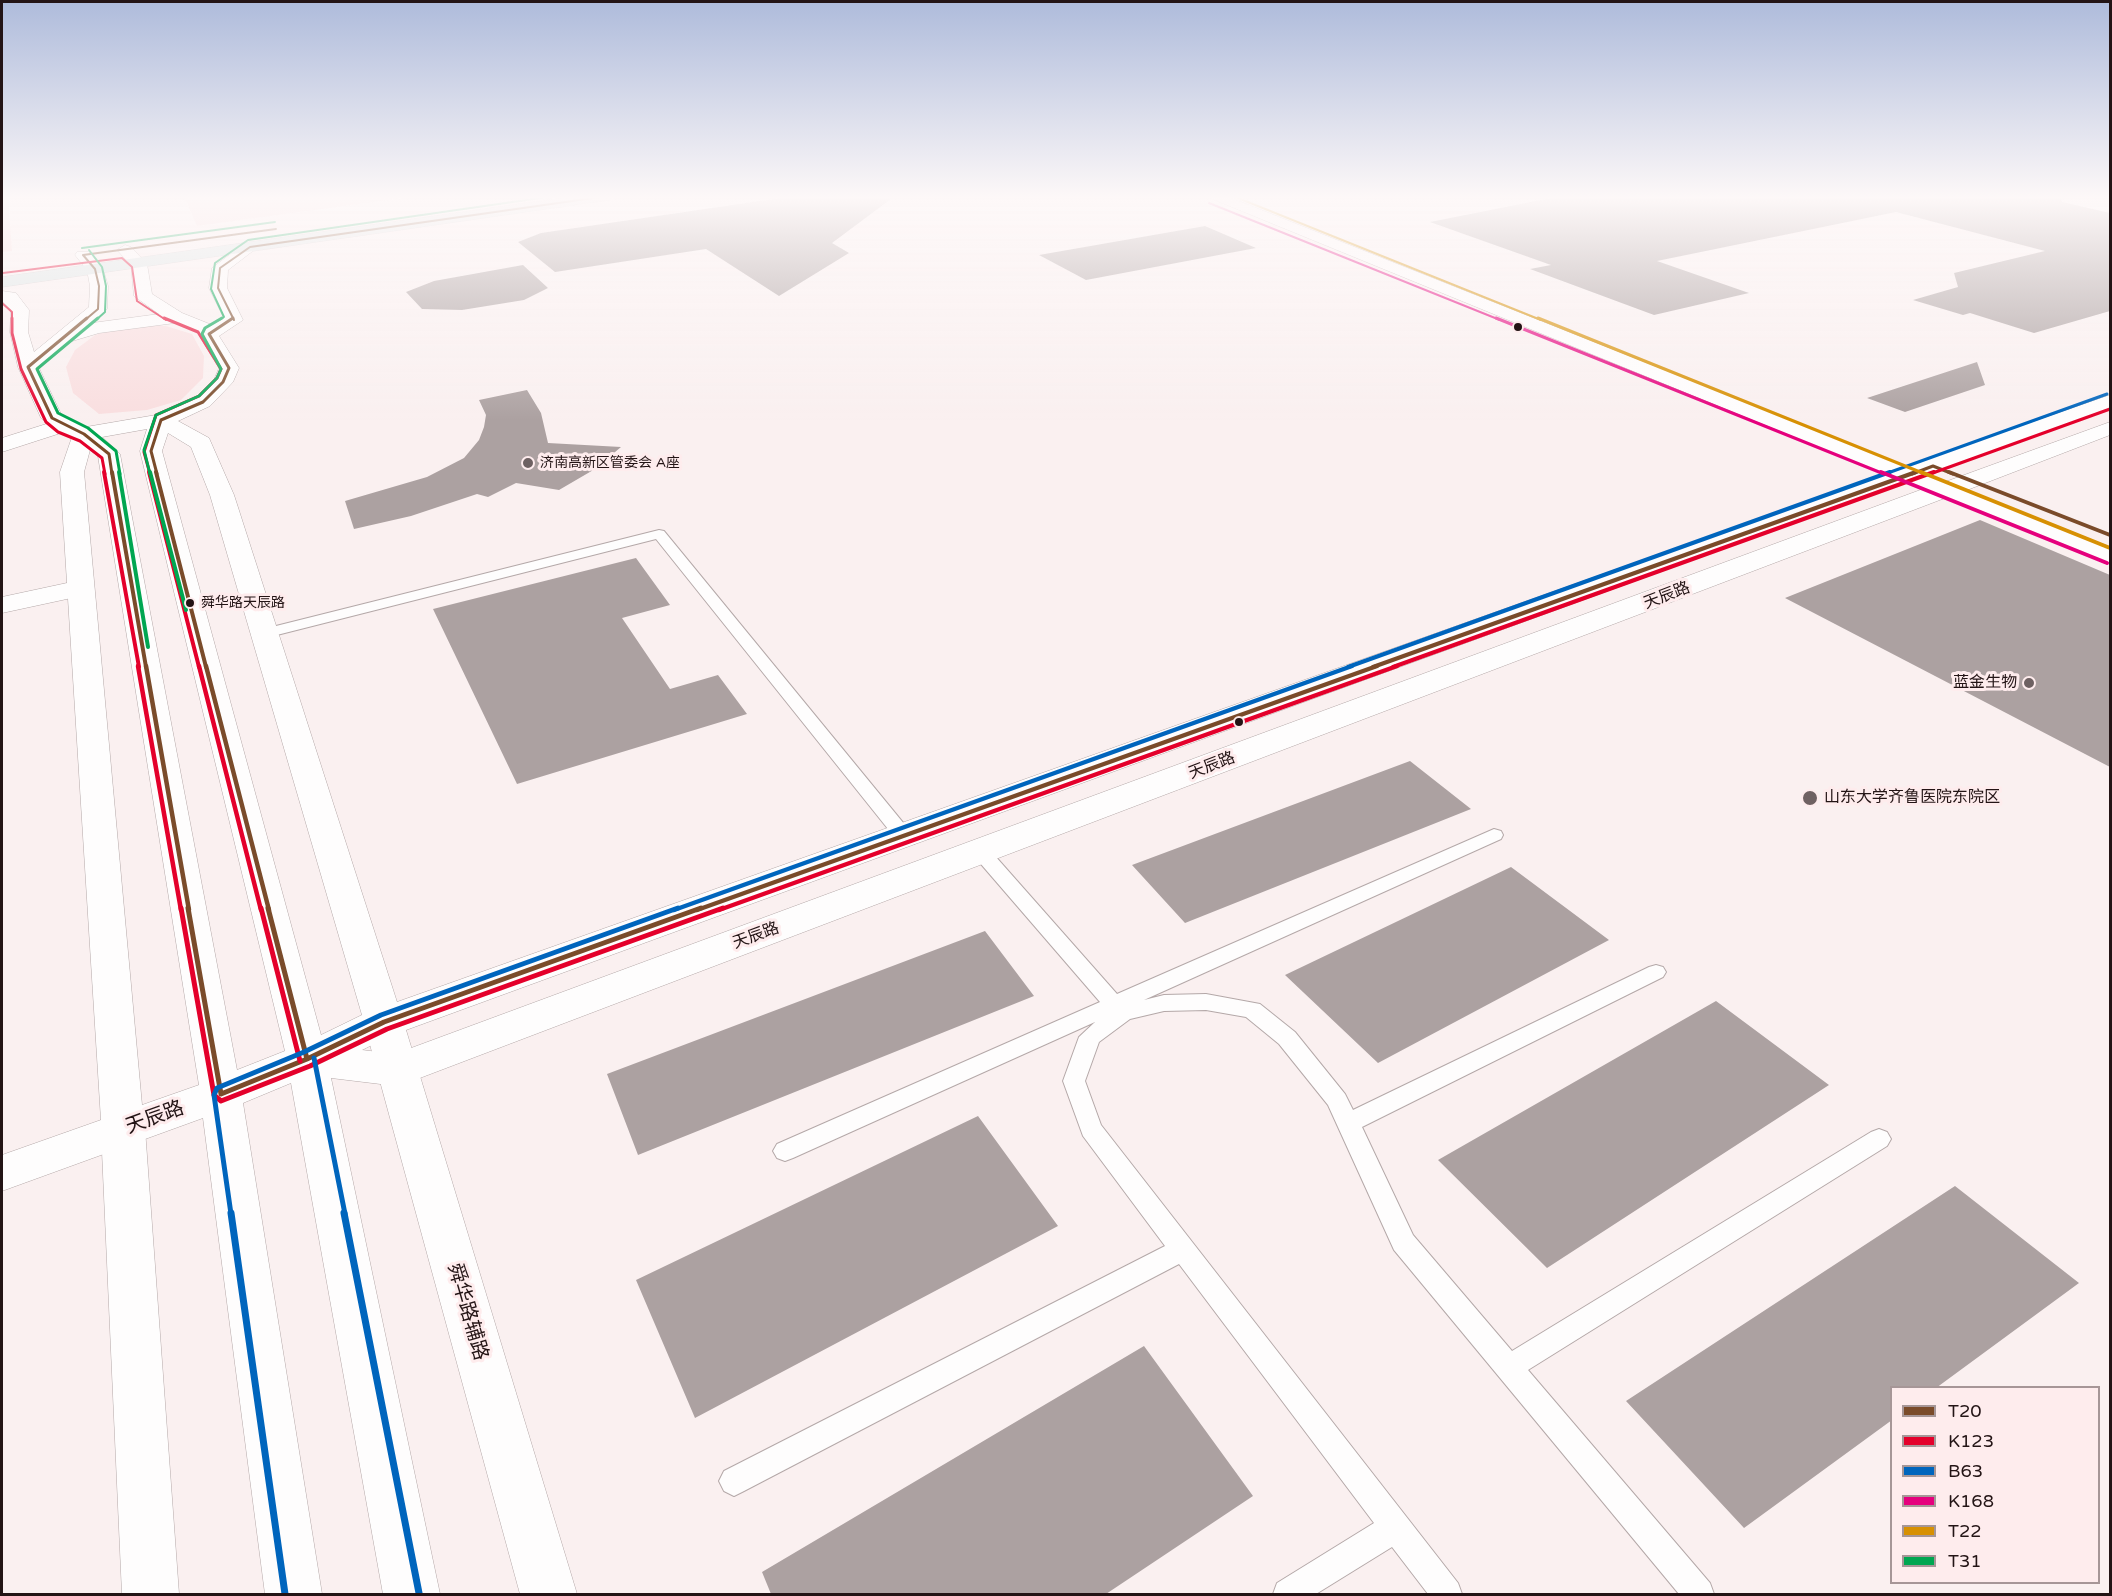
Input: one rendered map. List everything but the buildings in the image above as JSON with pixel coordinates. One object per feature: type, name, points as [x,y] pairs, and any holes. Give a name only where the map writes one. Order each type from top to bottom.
[{"type":"main road","points":[[2,282],[84,270]]},
{"type":"main road","points":[[28,367],[98,309],[99,286],[95,270]]},
{"type":"main road","points":[[2,445],[73,429],[161,420],[203,402],[223,382],[229,368],[209,334],[203,326],[176,317],[143,296],[140,270]]},
{"type":"main road","points":[[209,334],[234,320],[218,288],[220,270]]},
{"type":"main road","points":[[1404,270],[1940,478],[2110,535]]},
{"type":"main road","points":[[1428,270],[1940,478],[2110,556]]},
{"type":"main road","points":[[2,296],[10,297],[20,310],[20,332],[28,367],[52,418],[73,429],[109,454],[141,648],[221,1094],[293,1594]]},
{"type":"main road","points":[[61,341],[96,328],[176,317]]},
{"type":"main road","name":"天辰路","points":[[2,1173],[221,1094],[307,1059],[389,1041],[981,852],[1940,478],[2110,401]]},
{"type":"main road","points":[[161,420],[151,451],[307,1059],[412,1594]]},
{"type":"main road","name":"舜华路辅路","points":[[161,420],[201,443],[222,495],[389,1041],[549,1594]]},
{"type":"main road","name":"天辰路","points":[[307,1059],[389,1041],[905,838],[1940,478],[2110,428]]},
{"type":"main road","points":[[73,429],[72,472],[123,1130],[151,1594]]},
{"type":"main road","points":[[2,605],[81,588]]},
{"type":"lane","points":[[265,633],[659,534],[905,838]]},
{"type":"lane","points":[[785,1151],[1119,1009],[1494,834]]},
{"type":"lane","points":[[981,852],[1119,1009]]},
{"type":"lane","points":[[1348,1123],[1656,972]]},
{"type":"lane","points":[[1448,1594],[1091,1130],[1074,1081],[1090,1037],[1119,1009],[1174,1002],[1206,1002],[1252,1010],[1287,1038],[1337,1100],[1403,1242],[1699,1594]]},
{"type":"lane","points":[[1508,1368],[1879,1139]]},
{"type":"lane","points":[[734,1481],[1183,1250]]},
{"type":"lane","points":[[1288,1594],[1396,1527]]},
{"type":"shaded area","points":[[166,326],[192,334],[204,356],[203,378],[181,400],[147,410],[99,414],[73,393],[66,367],[75,350],[95,335],[120,327]]},
{"type":"transit line","name":"K123","points":[[3,273],[23,270]]},
{"type":"transit line","name":"T20","points":[[95,270],[99,286],[98,309],[28,367],[52,418],[84,434],[109,454],[221,1094],[307,1059],[384,1022],[1933,466],[2110,535]]},
{"type":"transit line","name":"T31","points":[[103,270],[106,286],[105,312],[37,369],[58,413],[88,428],[116,451],[148,647]]},
{"type":"transit line","name":"K123","points":[[133,270],[137,301],[173,324],[198,332],[221,369],[217,378],[199,396],[156,415],[144,452],[300,1061]]},
{"type":"transit line","name":"T31","points":[[186,610],[144,450],[156,415],[199,396],[217,378],[221,369],[202,334],[205,328],[224,317],[211,289],[214,270]]},
{"type":"transit line","name":"T20","points":[[220,270],[218,288],[234,320],[209,334],[229,368],[223,382],[203,402],[161,420],[151,451],[307,1059]]},
{"type":"transit line","name":"K168","points":[[1377,270],[2107,563]]},
{"type":"transit line","name":"T22","points":[[1419,270],[2110,548]]},
{"type":"transit line","name":"K123","points":[[2,303],[6,304],[12,312],[12,333],[21,369],[46,422],[58,432],[80,441],[102,458],[214,1095],[221,1101],[310,1066],[387,1029],[2110,409]]},
{"type":"transit line","name":"B63","points":[[285,1594],[214,1095],[217,1088],[304,1052],[381,1015],[2107,394]]},
{"type":"transit line","name":"B63","points":[[314,1058],[419,1593]]},
{"type":"place","name":"济南高新区管委会 A座","points":[[528,463]]},
{"type":"place","name":"舜华路天辰路","points":[[190,603]]},
{"type":"place","name":"蓝金生物","points":[[2029,683]]},
{"type":"place","name":"山东大学齐鲁医院东院区","points":[[1810,798]]}]
